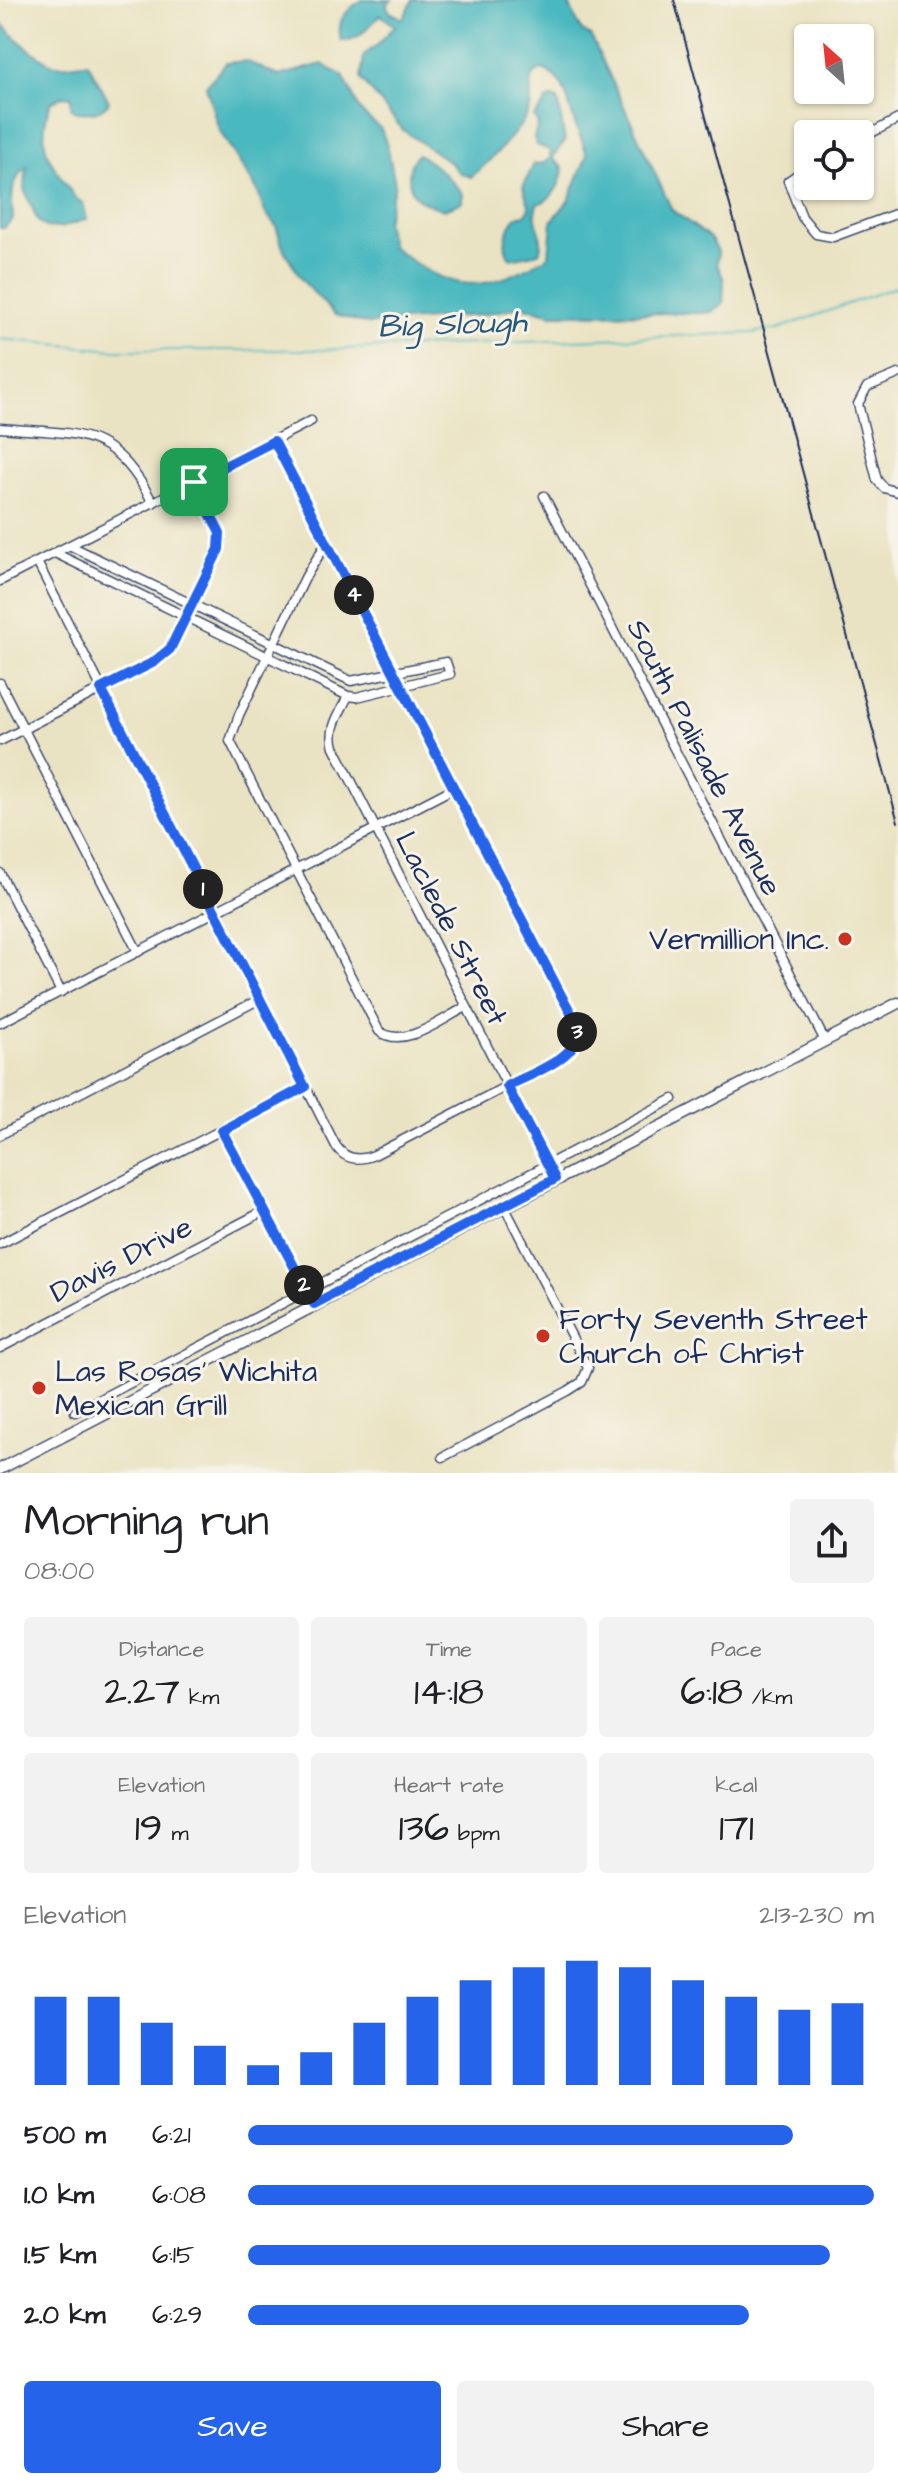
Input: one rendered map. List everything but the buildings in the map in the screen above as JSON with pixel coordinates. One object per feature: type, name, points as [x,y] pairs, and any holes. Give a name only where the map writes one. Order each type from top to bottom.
[{"type":"street","points":[[874,132],[898,119]]},
{"type":"street","points":[[794,175],[788,181],[794,198]]},
{"type":"street","points":[[795,200],[802,217],[816,234],[823,237],[833,237],[898,213]]},
{"type":"street","points":[[893,376],[867,387],[858,404],[877,480],[884,488],[898,492]]},
{"type":"street","points":[[0,581],[311,421]]},
{"type":"street","points":[[0,428],[79,435],[99,440],[112,448],[137,474],[153,503]]},
{"type":"street","points":[[37,562],[336,1146],[350,1158],[365,1159],[374,1155],[563,1057],[570,1052],[577,1039],[573,1019],[274,441]]},
{"type":"street","points":[[0,741],[163,657],[170,649],[221,541],[216,523],[194,482]]},
{"type":"street","name":"South Palisade Avenue","points":[[544,496],[824,1039]]},
{"type":"street","points":[[327,542],[306,576],[233,728],[230,741],[379,1031],[394,1038],[406,1037],[466,1007]]},
{"type":"street","points":[[55,553],[348,696],[357,697],[450,674],[446,662],[351,681],[71,546]]},
{"type":"street","points":[[0,683],[138,952]]},
{"type":"street","name":"Laclede Street","points":[[348,696],[333,727],[332,743],[555,1179]]},
{"type":"street","points":[[0,1023],[454,788]]},
{"type":"street","points":[[0,873],[61,992]]},
{"type":"street","points":[[0,1135],[260,999]]},
{"type":"street","points":[[3,1467],[898,1003]]},
{"type":"street","points":[[0,1244],[305,1087]]},
{"type":"street","points":[[75,1412],[673,1099]]},
{"type":"street","points":[[222,1131],[314,1304]]},
{"type":"street","points":[[443,1457],[568,1391],[582,1382],[587,1374],[588,1368],[504,1206]]},
{"type":"street","name":"Davis Drive","points":[[0,1348],[264,1211]]},
{"type":"water","points":[[362,0],[392,0],[386,5],[390,12],[403,19],[413,0],[567,0],[581,30],[591,36],[672,210],[710,238],[718,251],[717,264],[724,280],[723,305],[711,312],[700,313],[552,314],[522,306],[481,315],[368,324],[335,315],[302,280],[283,248],[276,226],[265,212],[257,190],[219,130],[206,86],[226,63],[246,61],[279,76],[322,64],[343,76],[361,112],[381,129],[387,145],[395,183],[386,222],[391,246],[413,262],[451,281],[486,283],[526,269],[549,256],[552,221],[569,200],[587,155],[562,85],[543,69],[531,80],[530,108],[513,135],[471,177],[460,173],[403,130],[361,79],[364,55],[395,26],[381,15],[359,35],[341,41],[343,17]]},
{"type":"water","points":[[0,21],[10,33],[50,63],[88,63],[109,102],[98,111],[76,112],[71,107],[71,97],[63,96],[51,102],[46,118],[44,131],[48,154],[76,199],[83,203],[87,219],[60,228],[46,227],[38,221],[24,189],[27,167],[15,184],[13,219],[0,228]]},
{"type":"water","points":[[551,98],[558,100],[565,141],[553,159],[563,168],[562,174],[552,195],[537,204],[541,240],[539,253],[511,259],[505,243],[508,231],[517,216],[525,215],[530,208],[523,187],[534,164],[544,163],[550,158],[550,150],[537,145],[534,138],[538,124],[534,117]]},
{"type":"water","points":[[418,154],[453,182],[463,194],[462,202],[443,210],[415,195],[410,183],[410,170]]},
{"type":"waterway","name":"Big Slough","points":[[0,339],[114,350],[320,350],[751,333],[778,329],[898,286]]},
{"type":"railway","points":[[674,0],[898,822]]},
{"type":"place","name":"Vermillion Inc.","points":[[845,939]]},
{"type":"place","name":"Forty Seventh Street Church of Christ","points":[[543,1336]]},
{"type":"place","name":"Las Rosas' Wichita Mexican Grill","points":[[39,1388]]},
{"type":"route","points":[[274,441],[577,1031],[577,1039],[570,1052],[507,1086],[555,1179],[314,1304],[222,1131],[305,1087],[101,689],[163,657],[170,649],[219,549],[220,533],[194,482],[274,441]]}]
